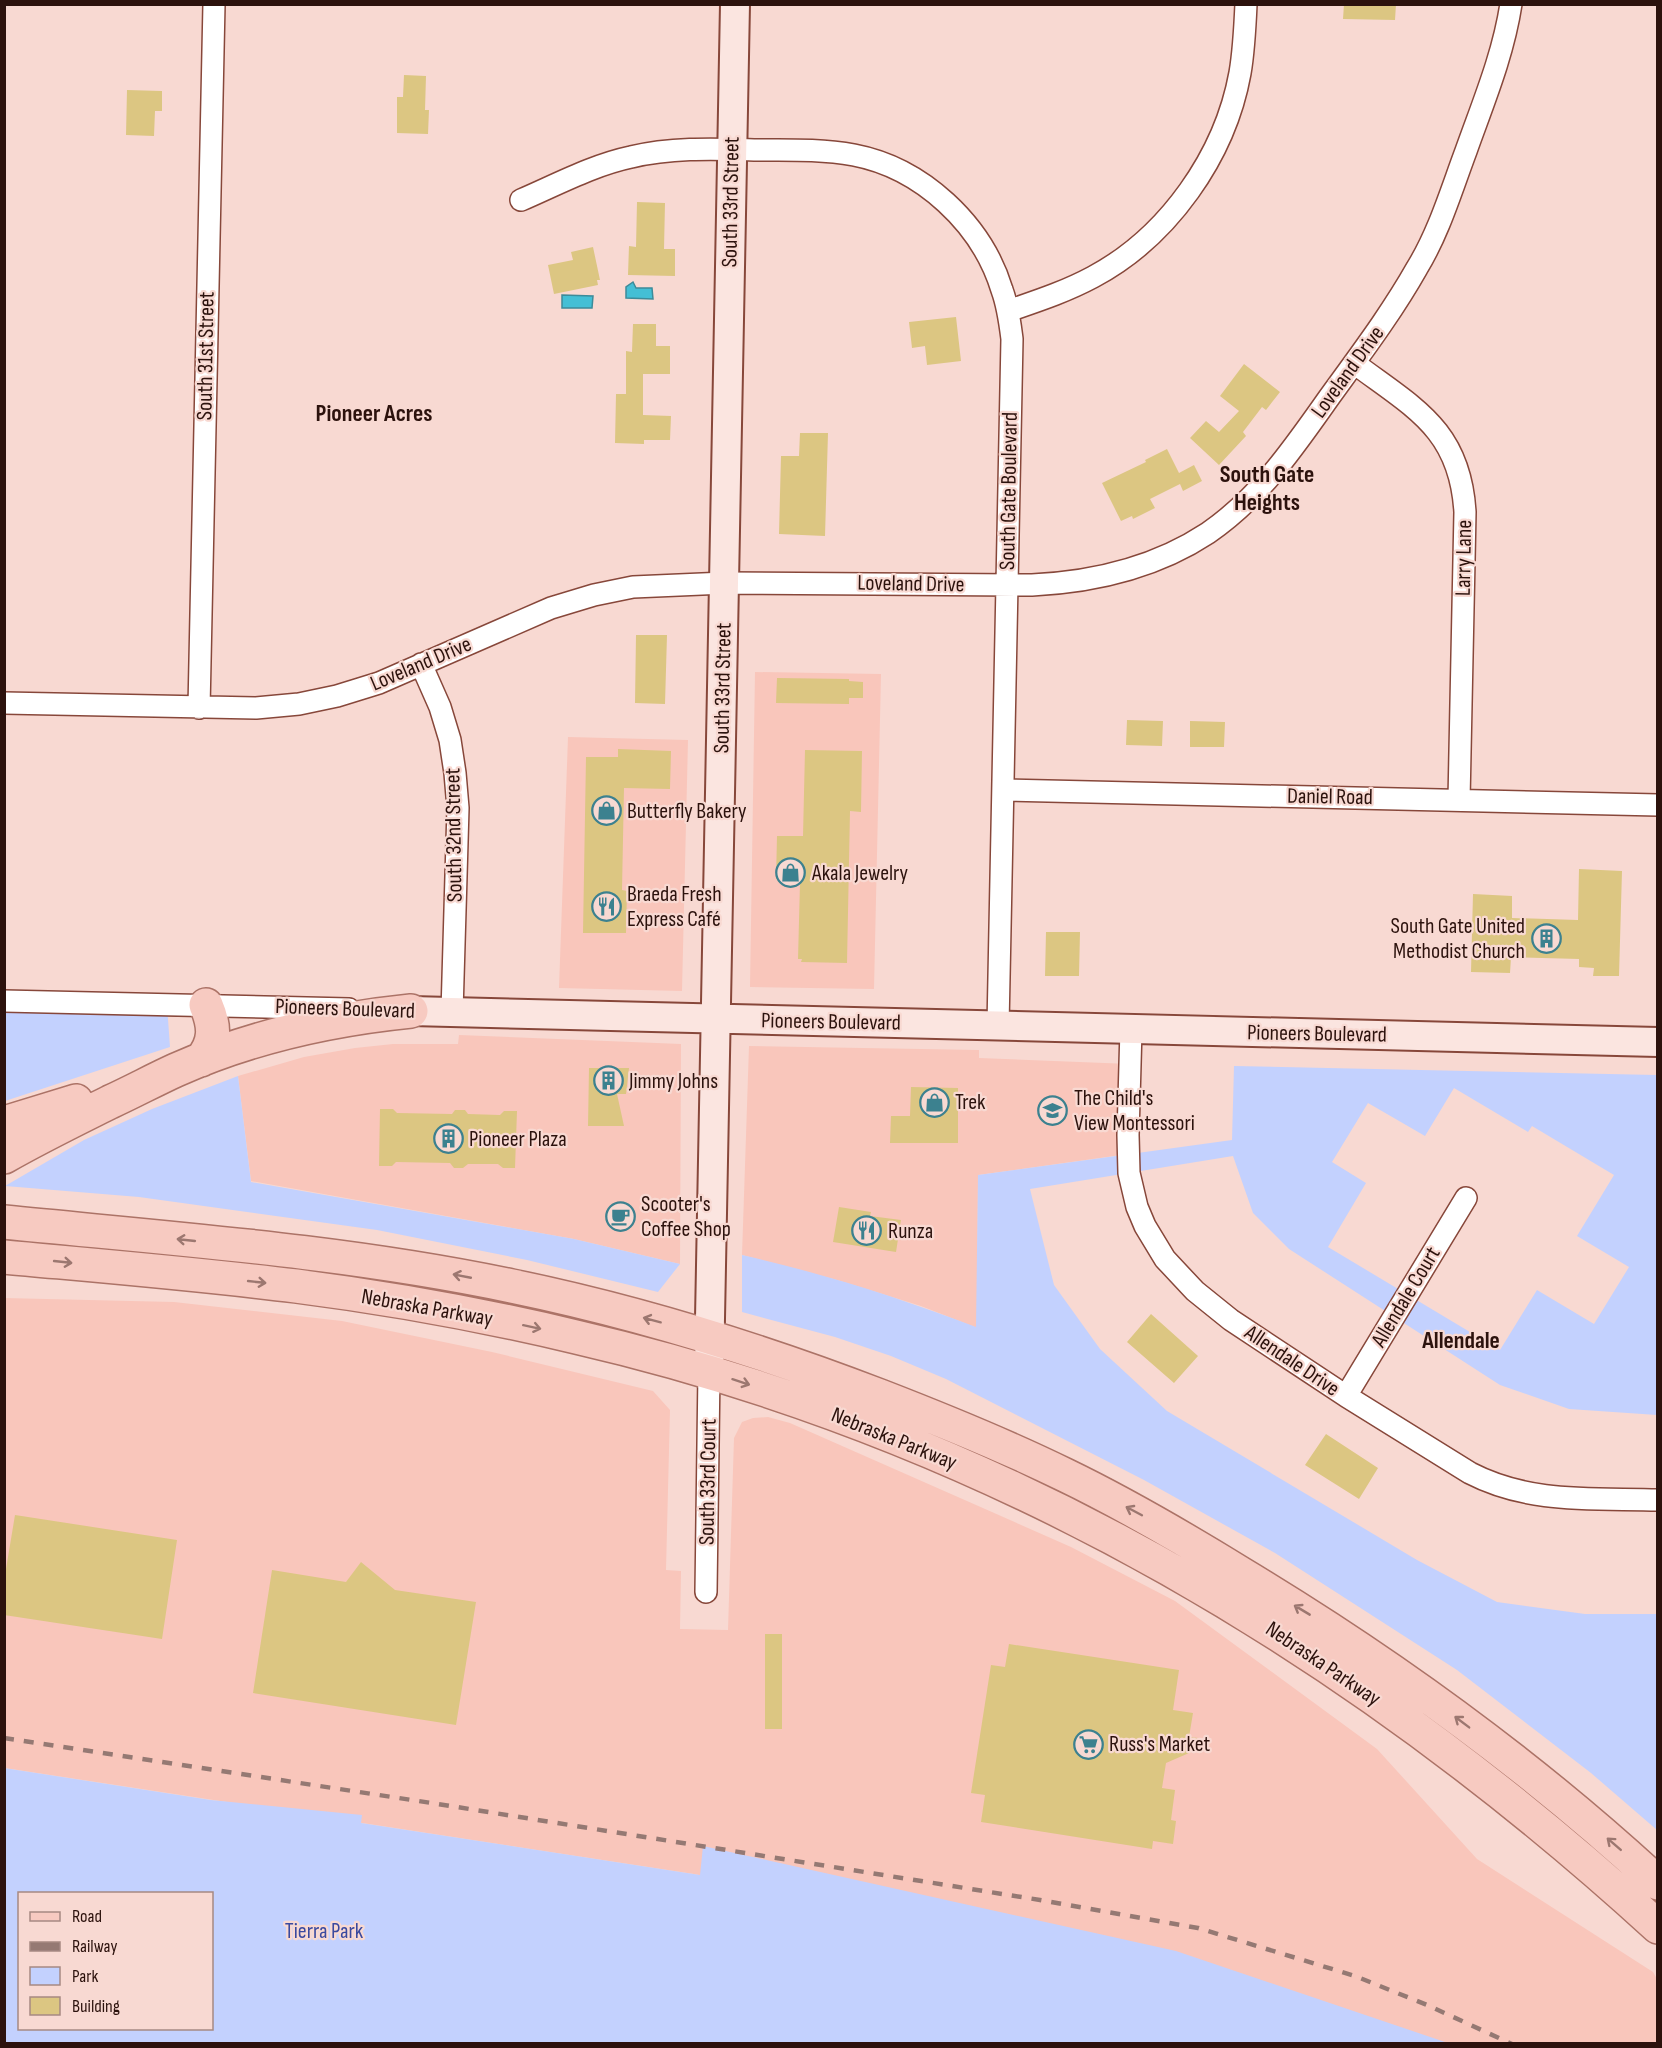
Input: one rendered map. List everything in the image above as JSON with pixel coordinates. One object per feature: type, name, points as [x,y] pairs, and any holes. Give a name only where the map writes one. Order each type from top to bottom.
[{"type":"main road","name":"South 33rd Street","points":[[709,1371],[735,4]]},
{"type":"main road","points":[[4,1157],[55,1129],[188,1065],[208,1051],[213,1030],[212,1019],[206,1005]]},
{"type":"main road","name":"Pioneers Boulevard","points":[[411,1011],[1658,1042]]},
{"type":"main road","points":[[4,1123],[256,1041],[362,1016],[411,1011]]},
{"type":"main road","name":"Nebraska Parkway","points":[[4,1222],[311,1253],[408,1266],[542,1292],[709,1335],[817,1372],[1002,1445],[1066,1475],[1141,1515],[1314,1618],[1396,1673],[1561,1799],[1658,1883]]},
{"type":"main road","name":"Nebraska Parkway","points":[[4,1257],[299,1287],[416,1305],[581,1338],[709,1371],[833,1414],[995,1479],[1094,1527],[1195,1582],[1279,1633],[1356,1684],[1442,1747],[1540,1824],[1658,1926]]},
{"type":"street","name":"South 31st Street","points":[[199,708],[214,4]]},
{"type":"street","points":[[1008,311],[1059,294],[1095,276],[1128,254],[1154,232],[1181,202],[1217,145],[1229,113],[1240,74],[1245,40],[1246,4]]},
{"type":"street","name":"Loveland Drive","points":[[4,703],[199,708],[256,708],[299,704],[379,683],[551,608],[594,595],[633,587],[725,583],[1008,585],[1069,583],[1103,578],[1141,567],[1172,553],[1206,534],[1233,514],[1281,466],[1393,308],[1419,266],[1440,221],[1501,55],[1511,4]]},
{"type":"street","name":"South Gate Boulevard","points":[[520,200],[597,167],[630,157],[663,151],[732,149],[828,151],[856,155],[910,176],[955,211],[976,237],[991,262],[1002,289],[1012,339],[998,1026]]},
{"type":"street","name":"Larry Lane","points":[[1354,363],[1424,415],[1438,430],[1455,459],[1464,490],[1459,800]]},
{"type":"street","name":"South 32nd Street","points":[[422,664],[440,707],[450,740],[455,773],[458,808],[452,1012]]},
{"type":"street","name":"Daniel Road","points":[[1003,790],[1658,805]]},
{"type":"street","name":"Pioneers Boulevard","points":[[4,1001],[411,1011]]},
{"type":"street","name":"Allendale Drive","points":[[1131,1029],[1129,1173],[1137,1207],[1153,1242],[1179,1275],[1231,1320],[1346,1396],[1470,1473],[1501,1487],[1538,1496],[1658,1500]]},
{"type":"street","name":"Allendale Court","points":[[1346,1396],[1466,1198]]},
{"type":"street","name":"South 33rd Court","points":[[706,1592],[709,1371]]},
{"type":"shaded area","points":[[633,282],[636,288],[652,288],[653,299],[626,298],[626,287]]},
{"type":"shaded area","points":[[562,295],[593,296],[592,308],[562,308]]},
{"type":"shaded area","points":[[755,672],[881,674],[874,989],[750,987]]},
{"type":"shaded area","points":[[568,737],[688,740],[682,991],[559,988]]},
{"type":"shaded area","points":[[459,1035],[681,1044],[680,1264],[574,1239],[251,1181],[238,1076],[304,1057],[355,1048],[393,1044],[458,1044]]},
{"type":"shaded area","points":[[749,1046],[979,1050],[979,1058],[1130,1064],[1128,1154],[978,1175],[977,1328],[921,1306],[837,1280],[742,1255]]},
{"type":"shaded area","points":[[4,1298],[174,1302],[342,1321],[492,1352],[653,1391],[670,1410],[666,1570],[681,1571],[680,1629],[728,1630],[734,1438],[742,1422],[753,1418],[768,1417],[790,1423],[1071,1547],[1175,1601],[1377,1749],[1477,1859],[1653,1972],[1657,1979],[1657,2043],[1423,2043],[1176,1961],[694,1874],[5,1768]]},
{"type":"green space","points":[[5,1001],[167,1005],[170,1047],[5,1101]]},
{"type":"green space","points":[[1234,1066],[1657,1075],[1657,1415],[1569,1409],[1500,1385],[1289,1249],[1253,1213],[1233,1156],[1030,1189],[1054,1285],[1100,1349],[1167,1411],[1417,1560],[1497,1602],[1585,1614],[1657,1614],[1657,1830],[1591,1773],[1457,1670],[1275,1553],[1144,1480],[946,1379],[891,1356],[835,1337],[742,1312],[742,1255],[860,1287],[976,1327],[978,1175],[1232,1140]],"holes":[[[1454,1088],[1528,1132],[1532,1126],[1614,1175],[1577,1236],[1629,1267],[1594,1324],[1537,1290],[1500,1350],[1328,1247],[1366,1183],[1332,1162],[1368,1103],[1425,1136]]]},
{"type":"green space","points":[[238,1076],[251,1182],[574,1239],[680,1264],[658,1292],[527,1260],[377,1230],[139,1197],[5,1186],[84,1140],[152,1109]]},
{"type":"green space","name":"Tierra Park","points":[[4,1768],[211,1800],[362,1815],[361,1823],[700,1875],[703,1846],[1176,1951],[1448,2043],[5,2043]]},
{"type":"building","points":[[1344,4],[1396,4],[1395,20],[1343,19]]},
{"type":"building","points":[[404,75],[426,76],[425,110],[429,110],[428,134],[397,133],[397,97],[403,97]]},
{"type":"building","points":[[127,90],[162,91],[162,111],[155,111],[154,136],[126,135]]},
{"type":"building","points":[[637,202],[665,203],[664,249],[675,249],[675,276],[628,275],[629,246],[636,247]]},
{"type":"building","points":[[593,247],[600,280],[597,280],[598,285],[554,294],[548,265],[573,260],[571,252]]},
{"type":"building","points":[[956,317],[961,361],[927,365],[925,346],[912,348],[909,322]]},
{"type":"building","points":[[633,324],[656,324],[656,346],[670,346],[670,374],[643,374],[643,415],[671,416],[670,440],[644,440],[644,444],[615,443],[616,394],[626,394],[626,351],[632,352]]},
{"type":"building","points":[[1244,364],[1280,392],[1266,410],[1262,407],[1243,432],[1246,436],[1219,465],[1190,438],[1206,421],[1219,432],[1239,411],[1220,396]]},
{"type":"building","points":[[800,433],[828,433],[825,536],[779,534],[781,456],[799,456]]},
{"type":"building","points":[[1167,449],[1179,473],[1194,465],[1202,481],[1183,491],[1180,484],[1150,499],[1155,508],[1133,519],[1132,516],[1121,521],[1102,483]]},
{"type":"building","points":[[636,635],[667,635],[665,704],[635,703]]},
{"type":"building","points":[[777,678],[849,679],[849,681],[863,682],[863,698],[849,698],[849,704],[776,703]]},
{"type":"building","points":[[1127,720],[1163,721],[1162,746],[1126,745]]},
{"type":"building","points":[[1190,721],[1225,722],[1224,747],[1190,747]]},
{"type":"building","points":[[618,749],[671,751],[670,789],[624,788],[622,890],[627,891],[626,933],[583,933],[586,757],[618,757]]},
{"type":"building","points":[[805,750],[862,751],[861,812],[850,811],[847,963],[801,962],[802,959],[798,959],[800,883],[778,882],[776,879],[777,836],[803,836]]},
{"type":"building","name":"South Gate United Methodist Church","points":[[1579,869],[1622,871],[1619,976],[1593,976],[1594,968],[1579,967],[1579,959],[1511,957],[1510,973],[1471,972],[1473,894],[1512,896],[1512,918],[1578,920]]},
{"type":"building","points":[[1046,932],[1080,932],[1079,976],[1045,976]]},
{"type":"building","points":[[589,1068],[629,1068],[626,1094],[617,1094],[624,1126],[588,1126]]},
{"type":"building","name":"Trek","points":[[911,1087],[958,1088],[958,1143],[890,1143],[891,1116],[910,1116]]},
{"type":"building","name":"Pioneer Plaza","points":[[380,1109],[393,1109],[397,1113],[452,1114],[455,1110],[465,1110],[468,1114],[500,1115],[504,1111],[517,1111],[515,1168],[503,1168],[498,1164],[468,1164],[463,1168],[454,1168],[450,1163],[396,1162],[392,1166],[379,1166]]},
{"type":"building","name":"Runza","points":[[839,1207],[871,1212],[870,1216],[901,1220],[896,1252],[833,1242]]},
{"type":"building","points":[[1151,1314],[1198,1356],[1174,1383],[1127,1342]]},
{"type":"building","points":[[1326,1434],[1378,1468],[1359,1499],[1305,1465]]},
{"type":"building","points":[[15,1515],[177,1540],[162,1639],[4,1615],[4,1581]]},
{"type":"building","points":[[361,1562],[395,1590],[476,1602],[456,1725],[253,1693],[272,1570],[346,1582]]},
{"type":"building","points":[[765,1634],[782,1634],[782,1729],[765,1729]]},
{"type":"building","name":"Russ's Market","points":[[1009,1644],[1179,1670],[1173,1710],[1193,1713],[1189,1737],[1198,1738],[1196,1750],[1166,1763],[1162,1788],[1175,1790],[1171,1820],[1176,1821],[1173,1844],[1153,1841],[1152,1849],[981,1822],[985,1795],[971,1793],[991,1665],[1005,1667]]},
{"type":"railway","points":[[4,1738],[438,1804],[1040,1900],[1198,1928],[1355,1976],[1427,2005],[1512,2044]]},
{"type":"place","name":"Butterfly Bakery","points":[[606,811]]},
{"type":"place","name":"Akala Jewelry","points":[[791,873]]},
{"type":"place","name":"Braeda Fresh Express Café","points":[[606,907]]},
{"type":"place","name":"South Gate United Methodist Church","points":[[1546,939]]},
{"type":"place","name":"Jimmy Johns","points":[[608,1081]]},
{"type":"place","name":"Trek","points":[[934,1102]]},
{"type":"place","name":"The Child's View Montessori","points":[[1053,1111]]},
{"type":"place","name":"Pioneer Plaza","points":[[448,1139]]},
{"type":"place","name":"Scooter's Coffee Shop","points":[[620,1217]]},
{"type":"place","name":"Runza","points":[[867,1231]]},
{"type":"place","name":"Russ's Market","points":[[1088,1744]]},
{"type":"district","name":"Pioneer Acres","points":[[374,413]]},
{"type":"district","name":"South Gate Heights","points":[[1267,488]]},
{"type":"district","name":"Allendale","points":[[1461,1340]]}]
